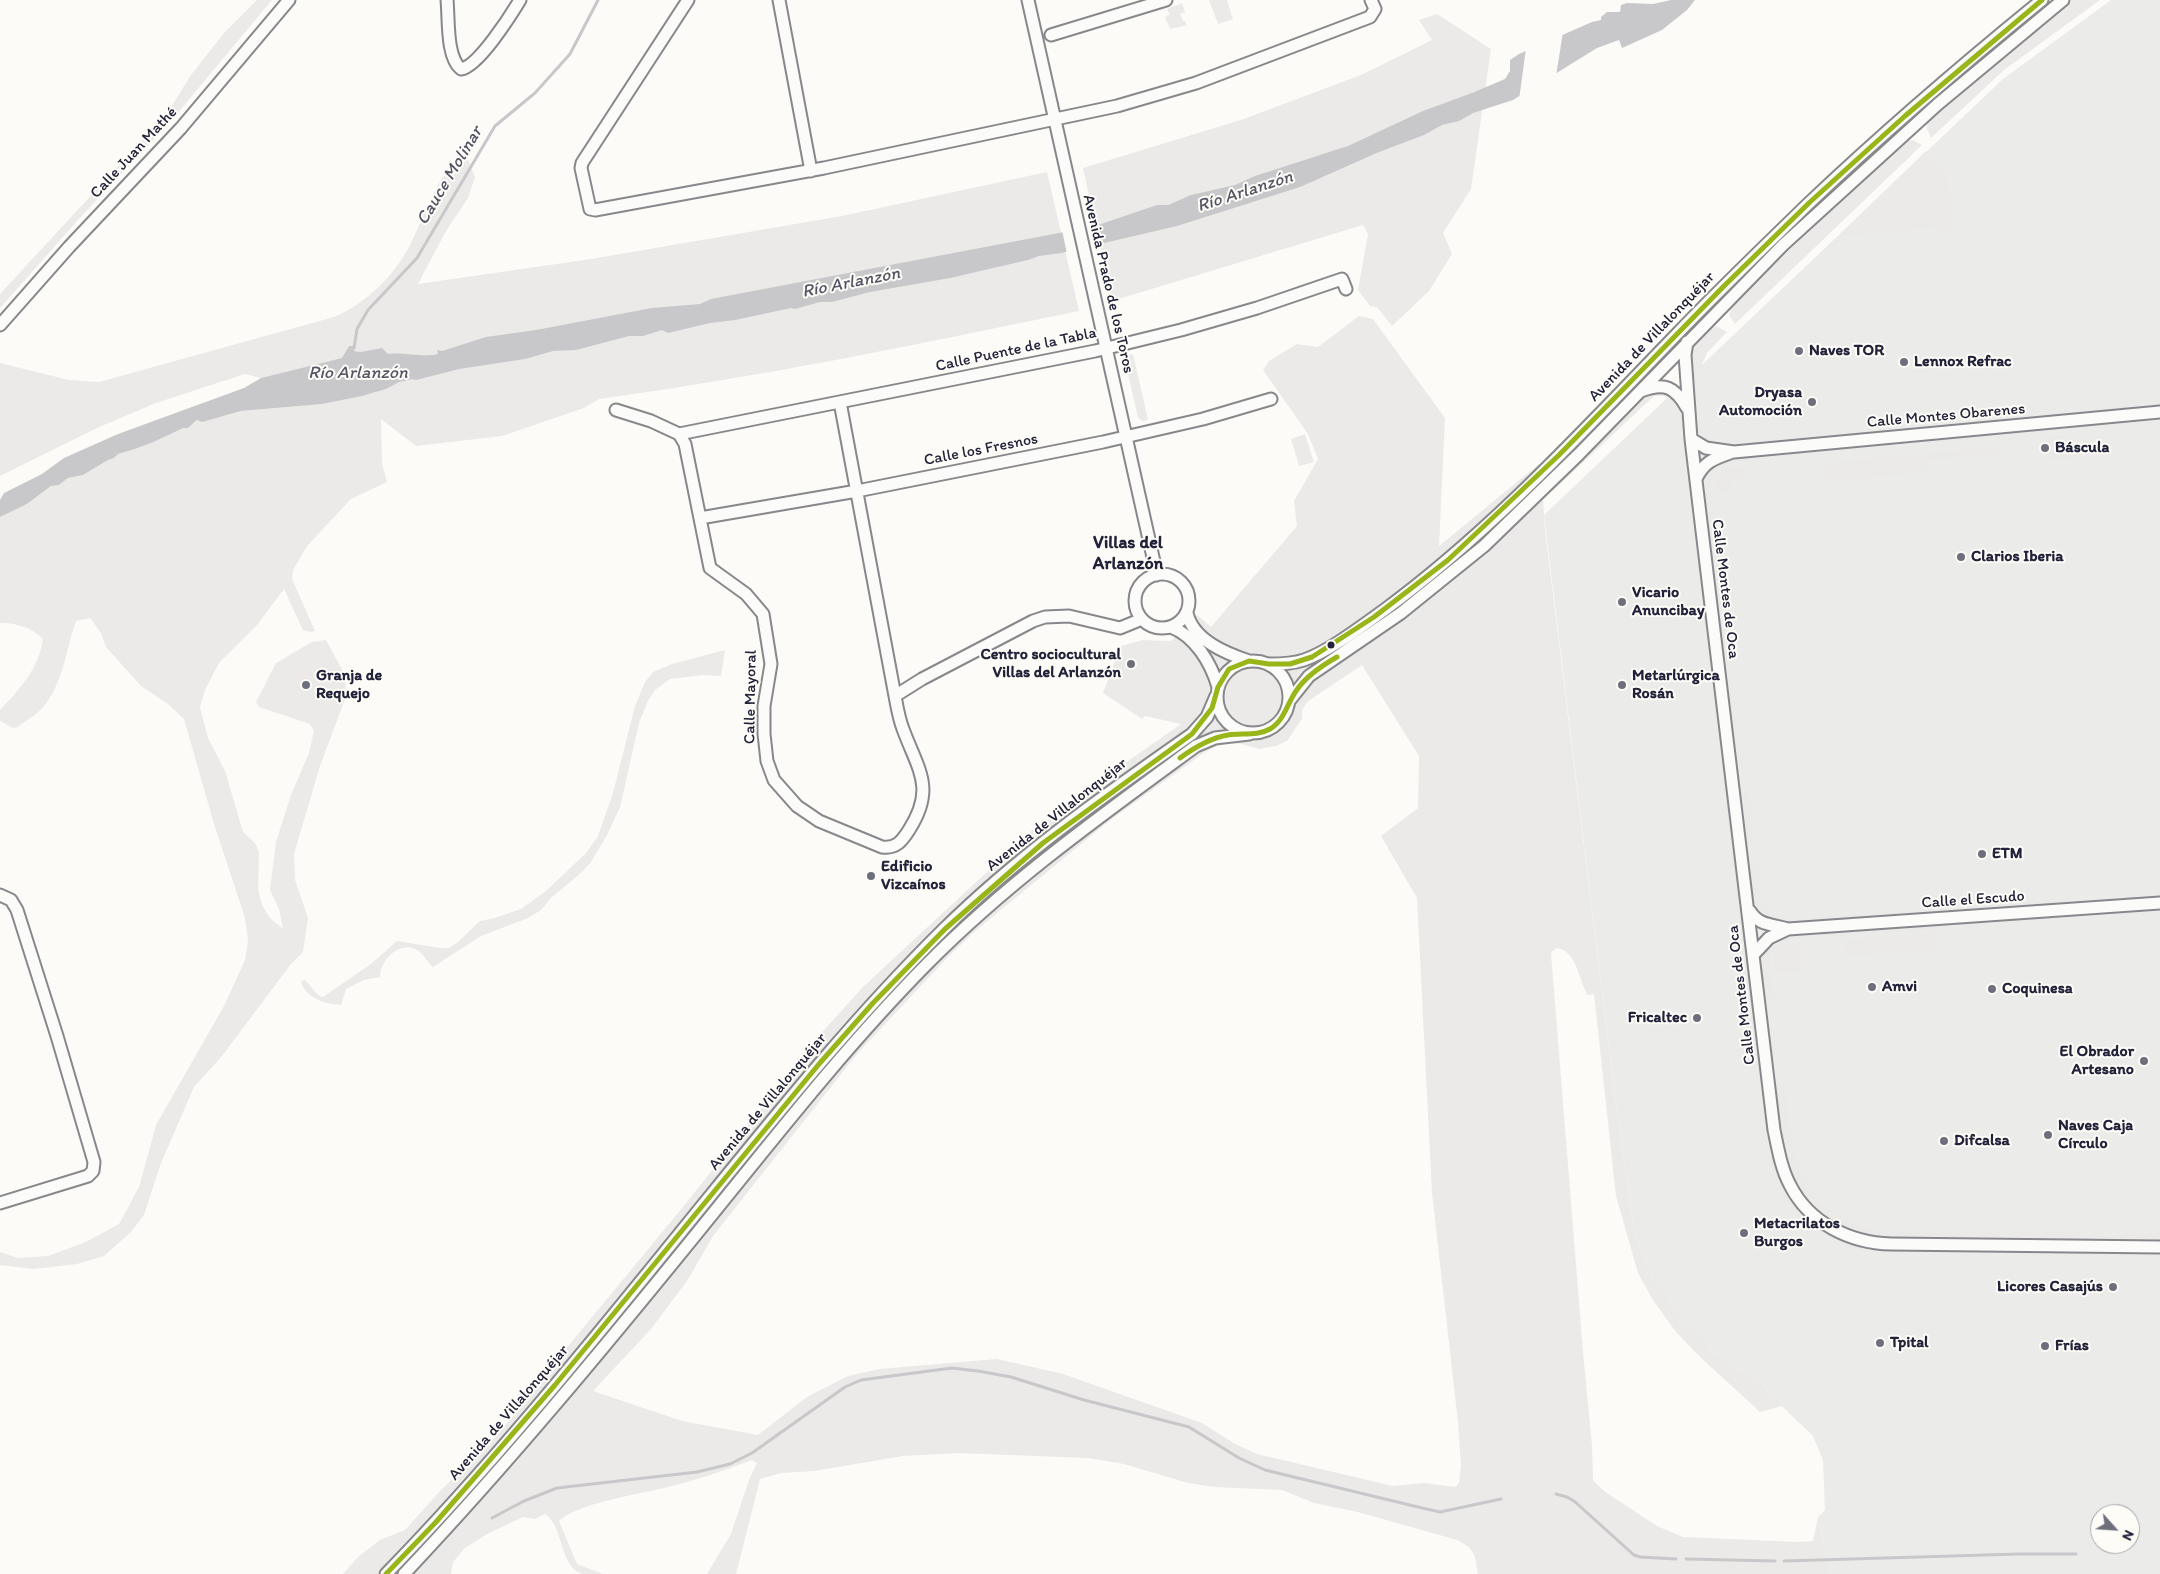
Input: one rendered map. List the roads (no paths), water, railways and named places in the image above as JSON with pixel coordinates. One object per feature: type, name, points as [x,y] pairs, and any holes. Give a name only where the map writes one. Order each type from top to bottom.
[{"type":"street","name":"Calle Juan Mathé","points":[[0,325],[69,247],[181,128],[289,0]]},
{"type":"street","points":[[447,0],[452,55],[456,64],[461,69],[467,68],[492,40],[508,21],[520,0]]},
{"type":"street","points":[[688,0],[582,163],[581,168],[588,207],[595,210],[811,171],[1117,106],[1196,83],[1370,17],[1375,12],[1371,0]]},
{"type":"street","points":[[779,0],[811,171]]},
{"type":"street","name":"Avenida Prado de los Toros","points":[[1028,0],[1157,575]]},
{"type":"street","points":[[1050,35],[1166,0]]},
{"type":"street","name":"Avenida de Villalonquéjar","points":[[1268,664],[1290,664],[1304,660],[1325,649],[1381,612],[1454,556],[1559,455],[1723,287],[1804,208],[1905,116],[2042,0]]},
{"type":"street","name":"Avenida de Villalonquéjar","points":[[1289,701],[1309,676],[1401,613],[1484,546],[1573,460],[1783,246],[1938,104],[2063,0]]},
{"type":"street","name":"Calle Puente de la Tabla","points":[[680,434],[1106,348],[1181,330],[1257,308],[1342,279],[1346,290]]},
{"type":"street","name":"Calle Montes de Oca","points":[[1687,342],[1684,355],[1691,439],[1749,909],[1774,1130],[1779,1155],[1790,1186],[1802,1204],[1819,1220],[1848,1237],[1885,1244],[2160,1247]]},
{"type":"street","points":[[1637,393],[1651,388],[1668,388],[1680,396],[1688,410]]},
{"type":"street","name":"Calle los Fresnos","points":[[700,518],[857,491],[1126,436],[1203,419],[1266,396]]},
{"type":"street","points":[[840,402],[895,696],[975,651],[1045,617],[1069,616],[1120,628],[1142,619]]},
{"type":"street","points":[[616,410],[651,421],[680,434]]},
{"type":"street","name":"Calle Montes Obarenes","points":[[1691,439],[1706,448],[1734,452],[2160,412]]},
{"type":"street","name":"Calle Mayoral","points":[[680,434],[685,444],[710,568],[746,594],[763,614],[771,664],[764,706],[764,734],[767,761],[774,780],[797,806],[818,821],[888,848],[903,839],[917,818],[923,794],[922,777],[902,728],[895,696]]},
{"type":"street","name":"Calle Montes Obarenes","points":[[1696,480],[1702,468],[1709,462],[1734,452]]},
{"type":"street","points":[[1167,574],[1182,582],[1189,597],[1187,613],[1191,624],[1214,646],[1227,654],[1249,661],[1268,664],[1278,671],[1284,679],[1289,701],[1286,712],[1280,722],[1271,729],[1249,734],[1238,731],[1222,717],[1217,707],[1217,691],[1212,668],[1199,649],[1178,629],[1155,627],[1142,619],[1138,612],[1136,596],[1144,581],[1157,575],[1167,574]]},
{"type":"street","points":[[1171,627],[1178,624],[1187,613]]},
{"type":"street","points":[[1217,691],[1222,677],[1230,669],[1249,661]]},
{"type":"street","name":"Avenida de Villalonquéjar","points":[[386,1574],[436,1522],[551,1390],[819,1064],[879,997],[945,929],[995,883],[1074,819],[1192,734],[1207,717],[1217,691]]},
{"type":"street","name":"Avenida de Villalonquéjar","points":[[404,1574],[510,1458],[590,1364],[847,1051],[931,960],[988,906],[1030,870],[1196,746],[1215,738],[1249,734]]},
{"type":"street","points":[[0,895],[12,900],[17,910],[58,1036],[94,1162],[93,1171],[88,1176],[0,1203]]},
{"type":"street","name":"Calle el Escudo","points":[[1749,909],[1755,919],[1762,924],[1788,929],[2160,903]]},
{"type":"street","name":"Calle el Escudo","points":[[1754,954],[1769,938],[1788,929]]},
{"type":"water","name":"Río Arlanzón","points":[[1671,0],[1695,0],[1687,10],[1662,30],[1622,48],[1619,40],[1597,48],[1513,100],[1473,113],[1459,121],[1442,125],[1424,135],[1379,152],[1300,187],[1177,226],[1061,253],[1039,256],[950,278],[870,292],[832,302],[820,302],[795,309],[791,308],[735,320],[710,323],[668,333],[662,330],[643,336],[629,336],[576,350],[553,351],[525,359],[459,369],[416,380],[399,382],[386,389],[362,396],[322,404],[241,411],[202,422],[197,420],[188,428],[183,428],[151,443],[118,454],[83,475],[68,478],[59,485],[51,486],[27,504],[0,517],[0,500],[4,493],[42,474],[64,458],[118,434],[244,388],[261,378],[342,358],[349,346],[355,346],[354,351],[361,352],[382,348],[388,354],[432,355],[438,354],[437,350],[442,351],[486,337],[536,330],[652,308],[700,304],[711,299],[1101,224],[1157,205],[1168,205],[1191,195],[1235,185],[1255,176],[1348,146],[1423,111],[1505,79],[1510,71],[1510,60],[1519,54],[1592,22],[1601,20],[1601,17],[1607,12],[1620,12],[1621,5],[1627,3],[1653,4]]},
{"type":"waterway","name":"Cauce Molinar","points":[[354,348],[357,329],[368,310],[417,258],[495,126],[535,93],[570,54],[598,0]]},
{"type":"waterway","points":[[492,1518],[524,1501],[557,1488],[697,1472],[730,1464],[752,1453],[845,1387],[861,1380],[952,1368],[1011,1377],[1084,1400],[1189,1427],[1239,1458],[1265,1470],[1418,1507],[1440,1512],[1501,1499]]},
{"type":"waterway","points":[[1556,1494],[1574,1501],[1634,1555],[1676,1559]]},
{"type":"waterway","points":[[1784,1561],[2076,1554]]},
{"type":"waterway","points":[[1686,1559],[1775,1561]]},
{"type":"place","name":"Naves TOR","points":[[1799,351]]},
{"type":"place","name":"Lennox Refrac","points":[[1904,362]]},
{"type":"place","name":"Dryasa Automoción","points":[[1812,402]]},
{"type":"place","name":"Báscula","points":[[2045,448]]},
{"type":"place","name":"Clarios Iberia","points":[[1961,557]]},
{"type":"place","name":"Vicario Anuncibay","points":[[1622,602]]},
{"type":"place","name":"Centro sociocultural Villas del Arlanzón","points":[[1131,664]]},
{"type":"place","name":"Granja de Requejo","points":[[306,685]]},
{"type":"place","name":"Metarlúrgica Rosán","points":[[1622,685]]},
{"type":"place","name":"ETM","points":[[1982,854]]},
{"type":"place","name":"Edificio Vizcaínos","points":[[871,876]]},
{"type":"place","name":"Amvi","points":[[1872,987]]},
{"type":"place","name":"Coquinesa","points":[[1992,989]]},
{"type":"place","name":"Fricaltec","points":[[1697,1018]]},
{"type":"place","name":"El Obrador Artesano","points":[[2144,1061]]},
{"type":"place","name":"Naves Caja Círculo","points":[[2048,1135]]},
{"type":"place","name":"Difcalsa","points":[[1944,1141]]},
{"type":"place","name":"Metacrilatos Burgos","points":[[1744,1233]]},
{"type":"place","name":"Licores Casajús","points":[[2113,1287]]},
{"type":"place","name":"Tpital","points":[[1880,1343]]},
{"type":"place","name":"Frías","points":[[2045,1346]]},
{"type":"district","name":"Villas del Arlanzón","points":[[1128,553]]}]
